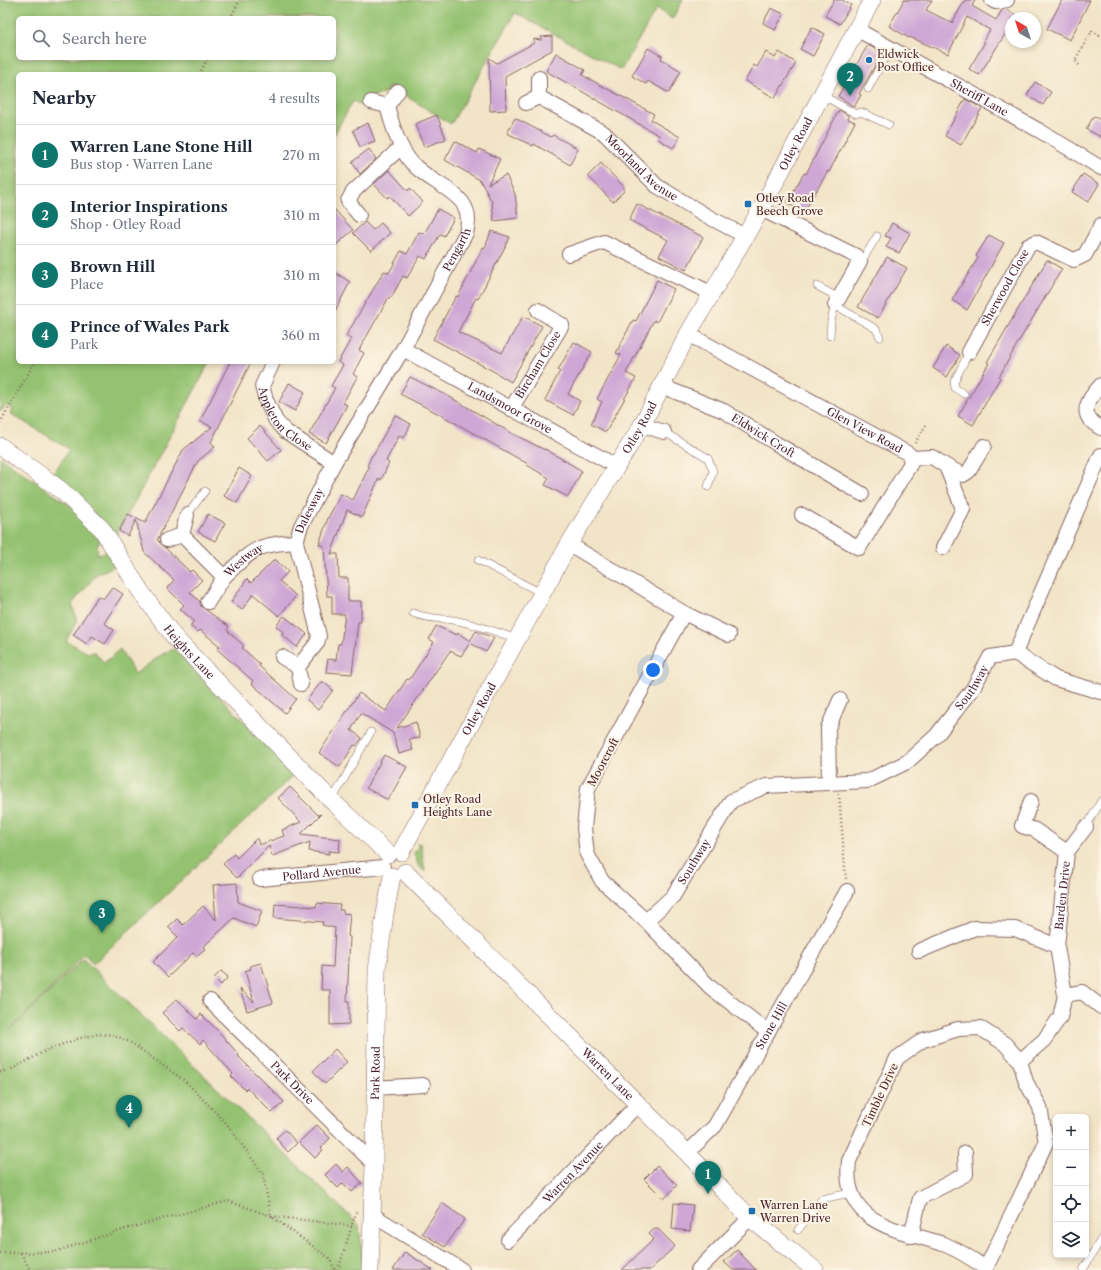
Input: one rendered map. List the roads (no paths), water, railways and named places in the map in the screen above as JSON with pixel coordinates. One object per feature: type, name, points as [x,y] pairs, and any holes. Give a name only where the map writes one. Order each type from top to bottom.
[{"type":"street","name":"Otley Road","points":[[394,864],[569,544],[642,425],[688,334],[761,209],[872,0]]},
{"type":"street","points":[[992,0],[996,2],[1007,0]]},
{"type":"street","name":"Sheriff Lane","points":[[856,29],[1040,131],[1101,168]]},
{"type":"street","points":[[526,104],[539,97],[539,78]]},
{"type":"street","points":[[371,102],[387,106],[398,91]]},
{"type":"street","name":"Moorland Avenue","points":[[539,97],[604,133],[657,186],[745,236]]},
{"type":"street","name":"Pengarth","points":[[387,106],[395,134],[401,147],[422,174],[460,198],[468,210],[469,221],[466,233],[403,348]]},
{"type":"street","points":[[359,215],[348,201],[353,192],[401,147]]},
{"type":"street","points":[[761,209],[856,256],[860,261],[837,301]]},
{"type":"street","name":"Sherwood Close","points":[[969,352],[1028,246],[1036,242],[1074,260],[1085,255],[1101,225]]},
{"type":"street","points":[[569,254],[604,242],[711,293]]},
{"type":"street","name":"Bircham Close","points":[[511,409],[562,325],[538,310]]},
{"type":"street","name":"Glen View Road","points":[[688,334],[910,456],[911,463],[859,548],[802,515]]},
{"type":"street","name":"Landsmoor Grove","points":[[403,348],[616,466]]},
{"type":"street","name":"Dalesway","points":[[298,666],[318,643],[318,636],[296,542],[301,526],[334,463],[403,348]]},
{"type":"street","name":"Appleton Close","points":[[272,364],[262,386],[266,400],[276,421],[285,431],[334,463]]},
{"type":"street","points":[[1101,385],[1089,397],[1086,405],[1087,413],[1091,420],[1101,428]]},
{"type":"street","name":"Eldwick Croft","points":[[661,386],[724,411],[862,494]]},
{"type":"street","points":[[642,425],[664,432]]},
{"type":"street","name":"Heights Lane","points":[[0,446],[61,490],[102,529],[141,592],[175,638],[394,864]]},
{"type":"street","points":[[910,456],[932,457],[963,474],[969,471],[984,446]]},
{"type":"street","points":[[1101,455],[1015,653],[1056,679],[1101,692]]},
{"type":"street","points":[[943,548],[963,509],[946,466]]},
{"type":"street","points":[[167,540],[182,534],[187,515]]},
{"type":"street","name":"Westway","points":[[182,534],[224,577],[252,551],[267,544],[296,542]]},
{"type":"street","points":[[569,544],[684,613],[729,634]]},
{"type":"street","points":[[208,602],[224,577]]},
{"type":"street","name":"Moorcroft","points":[[684,613],[588,788],[584,828],[587,854],[602,881],[646,921],[710,986],[768,1032]]},
{"type":"street","name":"Southway","points":[[646,921],[673,896],[731,801],[766,786],[868,781],[907,762],[936,736],[972,690],[990,657],[1015,653]]},
{"type":"street","points":[[282,657],[298,666],[301,684]]},
{"type":"street","points":[[833,782],[828,728],[840,700]]},
{"type":"street","name":"Barden Drive","points":[[1020,1061],[1044,1040],[1060,1017],[1065,995],[1057,946],[1067,852],[1035,830],[1022,826],[1031,801]]},
{"type":"street","points":[[1067,852],[1086,827]]},
{"type":"street","name":"Pollard Avenue","points":[[260,879],[394,864]]},
{"type":"street","name":"Park Road","points":[[370,1270],[374,1164],[377,970],[394,864]]},
{"type":"street","name":"Warren Lane","points":[[394,864],[688,1153],[750,1218],[815,1270]]},
{"type":"street","name":"Stone Hill","points":[[688,1153],[715,1126],[847,891]]},
{"type":"street","name":"Barden Drive","points":[[919,951],[975,928],[1015,929],[1057,946]]},
{"type":"street","points":[[1065,995],[1082,992],[1101,1007]]},
{"type":"street","name":"Park Drive","points":[[210,1001],[374,1164]]},
{"type":"street","name":"Timble Drive","points":[[980,1028],[1005,1044],[1020,1061],[1026,1082],[1040,1107],[1046,1142],[986,1269],[945,1245],[912,1236],[882,1225],[858,1206],[850,1193],[848,1176],[850,1162],[897,1058],[923,1040],[958,1029],[980,1028]]},
{"type":"street","points":[[374,1088],[423,1085]]},
{"type":"street","name":"Warren Avenue","points":[[508,1240],[638,1104]]},
{"type":"street","points":[[912,1236],[920,1198],[966,1174],[964,1153]]},
{"type":"street","points":[[371,1214],[462,1270]]},
{"type":"street","points":[[698,1270],[750,1218]]},
{"type":"lane","points":[[868,89],[890,48]]},
{"type":"lane","points":[[822,95],[856,114],[861,112],[889,125]]},
{"type":"lane","points":[[860,261],[865,256],[877,236]]},
{"type":"lane","points":[[817,286],[876,329],[880,337]]},
{"type":"lane","points":[[830,336],[831,321],[837,301]]},
{"type":"lane","points":[[964,394],[955,388],[954,382],[969,352]]},
{"type":"lane","points":[[664,432],[708,458],[713,471],[708,487]]},
{"type":"lane","points":[[187,515],[205,491]]},
{"type":"lane","points":[[478,560],[543,594]]},
{"type":"lane","points":[[413,613],[423,617],[453,620],[484,627],[516,639]]},
{"type":"lane","points":[[332,800],[372,732]]},
{"type":"lane","points":[[1086,827],[1101,801]]},
{"type":"lane","points":[[798,1230],[822,1199],[850,1193]]},
{"type":"lane","points":[[1083,1270],[1101,1239]]},
{"type":"place","name":"Eldwick Post Office","points":[[869,60]]},
{"type":"place","name":"Interior Inspirations","points":[[850,96]]},
{"type":"place","name":"Otley Road Beech Grove","points":[[748,204]]},
{"type":"place","name":"Otley Road Heights Lane","points":[[415,805]]},
{"type":"place","name":"Brown Hill","points":[[102,933]]},
{"type":"place","name":"Prince of Wales Park","points":[[129,1128]]},
{"type":"place","name":"Warren Lane Stone Hill","points":[[708,1194]]},
{"type":"place","name":"Warren Lane Warren Drive","points":[[752,1211]]}]
